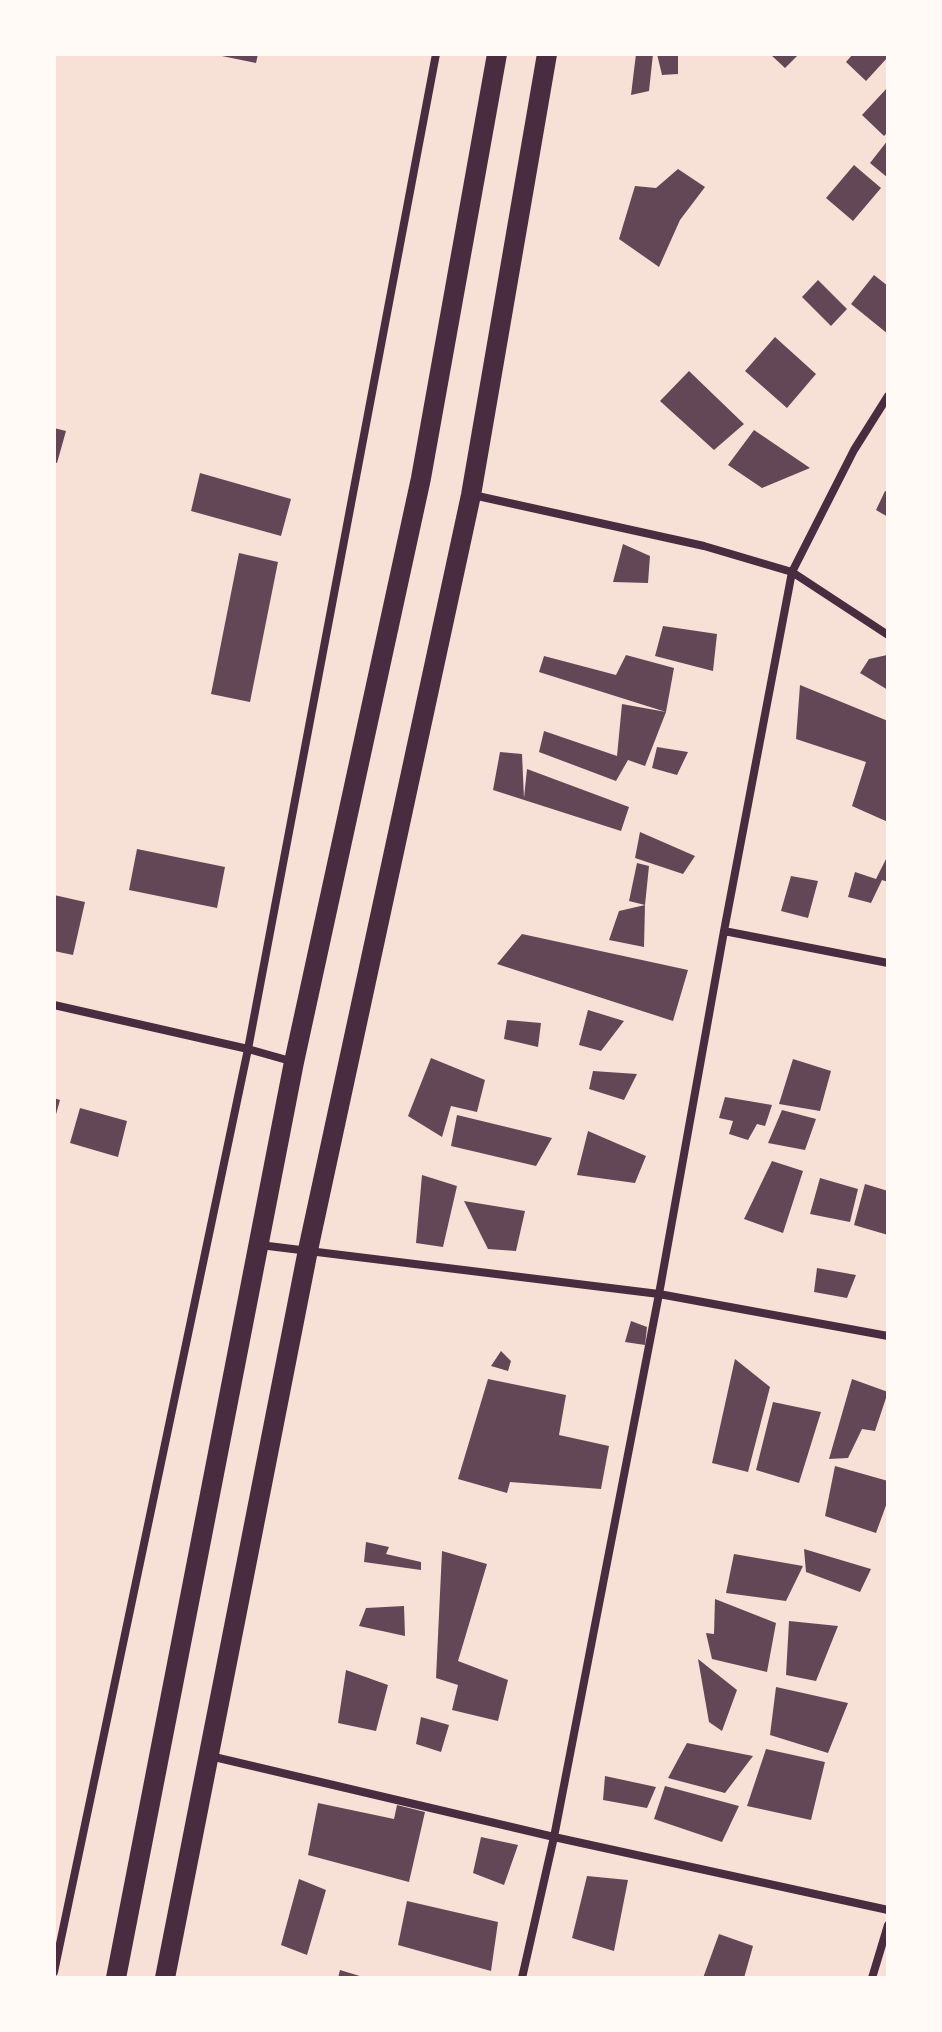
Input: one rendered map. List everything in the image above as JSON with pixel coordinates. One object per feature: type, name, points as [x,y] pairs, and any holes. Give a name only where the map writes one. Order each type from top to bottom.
[{"type":"main road","points":[[116,1978],[294,1062],[421,478],[497,54]]},
{"type":"main road","points":[[165,1978],[308,1250],[471,495],[547,54]]},
{"type":"street","points":[[54,1972],[248,1049],[436,54]]},
{"type":"street","points":[[522,1978],[554,1837],[659,1294],[792,572],[854,450],[888,396]]},
{"type":"street","points":[[471,495],[704,546],[792,572],[888,635]]},
{"type":"street","points":[[724,931],[888,963]]},
{"type":"street","points":[[54,1005],[294,1062]]},
{"type":"street","points":[[259,1245],[659,1294],[888,1336]]},
{"type":"street","points":[[207,1755],[554,1837],[888,1910]]},
{"type":"street","points":[[872,1978],[888,1925]]},
{"type":"building","points":[[212,54],[258,54],[256,63]]},
{"type":"building","points":[[636,54],[653,54],[649,91],[631,95]]},
{"type":"building","points":[[657,54],[678,54],[678,74],[662,75]]},
{"type":"building","points":[[770,54],[799,54],[785,68]]},
{"type":"building","points":[[853,54],[888,54],[888,57],[866,81],[846,62]]},
{"type":"building","points":[[888,87],[888,132],[884,136],[862,115]]},
{"type":"building","points":[[888,140],[888,178],[870,163]]},
{"type":"building","points":[[854,165],[881,188],[853,221],[826,198]]},
{"type":"building","points":[[678,169],[705,187],[680,220],[659,267],[619,239],[635,186],[656,188]]},
{"type":"building","points":[[874,275],[888,286],[888,334],[851,304]]},
{"type":"building","points":[[818,280],[847,309],[831,326],[802,297]]},
{"type":"building","points":[[775,337],[816,374],[787,408],[745,371]]},
{"type":"building","points":[[689,371],[744,424],[714,450],[660,401]]},
{"type":"building","points":[[54,428],[66,431],[57,463],[54,462]]},
{"type":"building","points":[[754,430],[810,468],[762,488],[728,465]]},
{"type":"building","points":[[200,473],[291,499],[281,536],[191,511]]},
{"type":"building","points":[[885,491],[888,492],[888,517],[876,510]]},
{"type":"building","points":[[623,544],[650,556],[648,583],[613,582]]},
{"type":"building","points":[[239,553],[278,562],[250,702],[211,694]]},
{"type":"building","points":[[663,626],[717,634],[713,671],[655,656]]},
{"type":"building","points":[[626,655],[674,668],[666,712],[539,672],[544,656],[616,675]]},
{"type":"building","points":[[887,655],[888,690],[860,673],[869,659]]},
{"type":"building","points":[[800,685],[888,721],[888,822],[852,806],[866,762],[796,739]]},
{"type":"building","points":[[622,704],[666,712],[645,766],[628,760],[616,781],[539,752],[544,731],[617,756]]},
{"type":"building","points":[[657,747],[688,752],[677,775],[652,768]]},
{"type":"building","points":[[500,752],[522,754],[524,798],[527,769],[629,807],[621,831],[493,790]]},
{"type":"building","points":[[640,832],[695,856],[683,874],[635,858]]},
{"type":"building","points":[[137,849],[225,867],[217,908],[129,890]]},
{"type":"building","points":[[888,855],[888,882],[882,880],[871,903],[848,897],[855,872],[876,879]]},
{"type":"building","points":[[637,863],[649,866],[645,905],[629,901]]},
{"type":"building","points":[[791,876],[818,881],[808,918],[781,911]]},
{"type":"building","points":[[54,895],[85,902],[73,955],[54,951]]},
{"type":"building","points":[[645,905],[644,947],[609,940],[619,911]]},
{"type":"building","points":[[522,934],[688,970],[673,1021],[497,964]]},
{"type":"building","points":[[588,1010],[624,1021],[601,1051],[579,1045]]},
{"type":"building","points":[[507,1020],[541,1023],[538,1047],[504,1039]]},
{"type":"building","points":[[431,1058],[485,1080],[477,1112],[451,1106],[442,1137],[408,1116]]},
{"type":"building","points":[[793,1059],[831,1071],[820,1111],[779,1104]]},
{"type":"building","points":[[593,1071],[637,1074],[624,1100],[589,1089]]},
{"type":"building","points":[[725,1097],[772,1105],[765,1126],[757,1124],[748,1140],[729,1134],[733,1121],[719,1118]]},
{"type":"building","points":[[54,1098],[60,1100],[55,1118],[54,1118]]},
{"type":"building","points":[[80,1108],[127,1121],[118,1157],[70,1143]]},
{"type":"building","points":[[782,1110],[816,1119],[805,1150],[768,1143]]},
{"type":"building","points":[[457,1115],[552,1138],[536,1166],[451,1146]]},
{"type":"building","points":[[588,1131],[646,1156],[635,1183],[577,1175]]},
{"type":"building","points":[[772,1161],[803,1171],[783,1233],[744,1219]]},
{"type":"building","points":[[422,1175],[457,1186],[443,1247],[416,1243]]},
{"type":"building","points":[[820,1178],[858,1189],[850,1222],[810,1214]]},
{"type":"building","points":[[865,1184],[888,1191],[888,1235],[854,1225]]},
{"type":"building","points":[[464,1201],[525,1211],[516,1251],[488,1249]]},
{"type":"building","points":[[817,1268],[856,1275],[847,1298],[814,1292]]},
{"type":"building","points":[[631,1321],[647,1327],[645,1345],[625,1342]]},
{"type":"building","points":[[501,1351],[511,1361],[508,1371],[491,1366]]},
{"type":"building","points":[[735,1359],[770,1387],[748,1472],[712,1463]]},
{"type":"building","points":[[488,1379],[566,1395],[559,1435],[609,1446],[601,1489],[510,1482],[507,1493],[458,1479]]},
{"type":"building","points":[[852,1379],[888,1392],[875,1431],[862,1429],[848,1458],[829,1459]]},
{"type":"building","points":[[773,1402],[821,1412],[799,1483],[756,1470]]},
{"type":"building","points":[[835,1466],[888,1481],[888,1500],[876,1533],[825,1516]]},
{"type":"building","points":[[366,1542],[389,1547],[386,1554],[421,1562],[421,1570],[364,1562]]},
{"type":"building","points":[[804,1549],[871,1569],[860,1592],[806,1572]]},
{"type":"building","points":[[442,1551],[487,1564],[458,1661],[508,1680],[498,1721],[452,1710],[458,1685],[436,1678]]},
{"type":"building","points":[[734,1554],[803,1566],[786,1601],[726,1593]]},
{"type":"building","points":[[715,1599],[776,1623],[767,1672],[712,1659],[706,1633],[714,1634]]},
{"type":"building","points":[[404,1606],[405,1636],[359,1626],[366,1608]]},
{"type":"building","points":[[789,1621],[838,1626],[816,1681],[786,1675]]},
{"type":"building","points":[[698,1659],[737,1690],[722,1731],[709,1722]]},
{"type":"building","points":[[346,1670],[388,1685],[376,1731],[338,1723]]},
{"type":"building","points":[[776,1687],[848,1703],[828,1753],[770,1735]]},
{"type":"building","points":[[421,1717],[449,1725],[441,1752],[416,1744]]},
{"type":"building","points":[[687,1743],[753,1756],[725,1793],[668,1778]]},
{"type":"building","points":[[766,1749],[825,1762],[811,1820],[747,1806]]},
{"type":"building","points":[[605,1776],[656,1787],[647,1808],[603,1800]]},
{"type":"building","points":[[665,1786],[739,1806],[722,1842],[654,1819]]},
{"type":"building","points":[[318,1803],[394,1819],[397,1805],[425,1812],[409,1882],[308,1855]]},
{"type":"building","points":[[481,1837],[518,1845],[504,1885],[473,1873]]},
{"type":"building","points":[[587,1876],[628,1880],[614,1951],[572,1938]]},
{"type":"building","points":[[299,1879],[326,1890],[307,1955],[281,1945]]},
{"type":"building","points":[[407,1901],[498,1922],[491,1971],[398,1945]]},
{"type":"building","points":[[719,1934],[753,1946],[744,1978],[703,1978]]},
{"type":"building","points":[[340,1970],[363,1977],[363,1978],[338,1978]]}]
